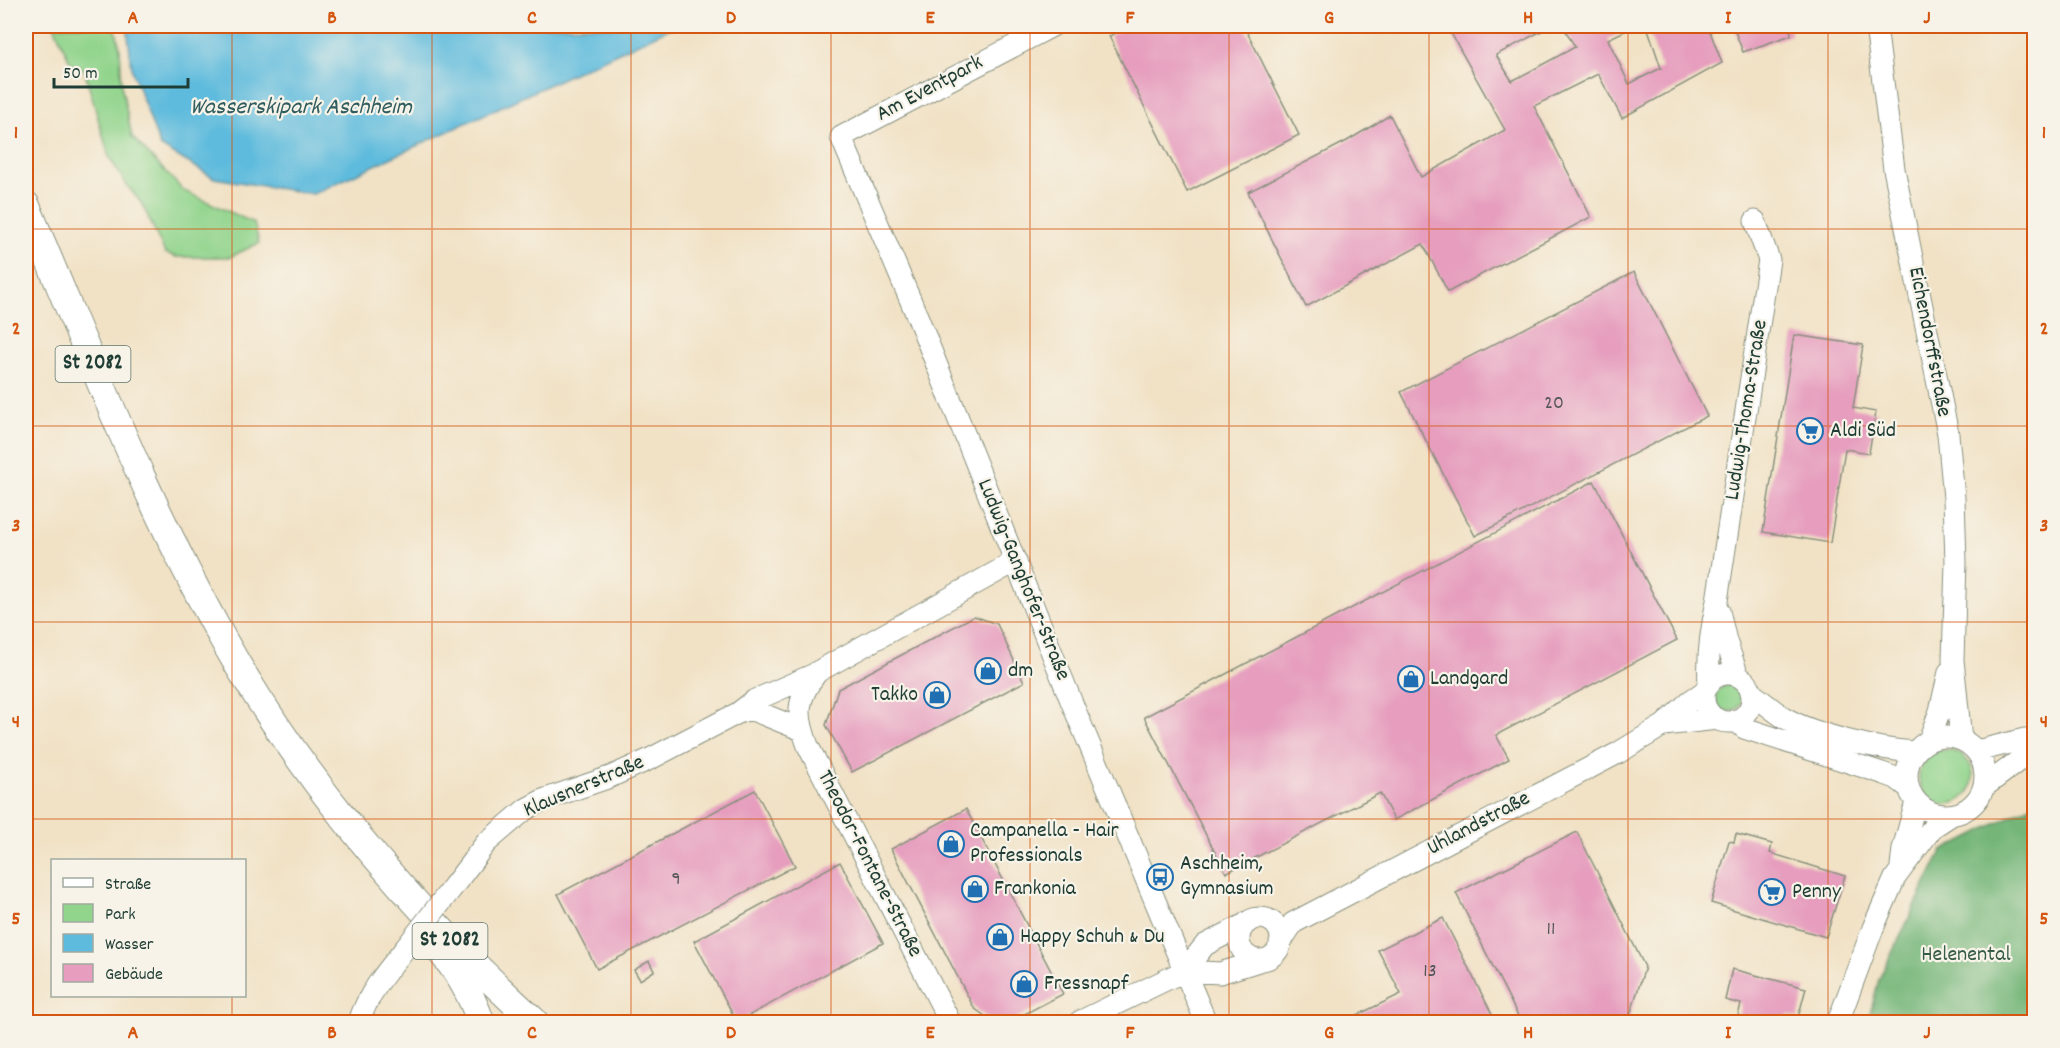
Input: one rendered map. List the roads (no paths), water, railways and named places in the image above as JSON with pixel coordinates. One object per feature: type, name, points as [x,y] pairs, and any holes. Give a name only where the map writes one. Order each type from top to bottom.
[{"type":"main road","name":"St 2082","points":[[26,205],[117,423],[208,611],[240,667],[287,741],[345,820],[437,928],[535,1023]]},
{"type":"main road","points":[[372,852],[384,889],[456,969],[470,992],[481,1023]]},
{"type":"street","name":"Am Eventpark","points":[[841,137],[1052,26]]},
{"type":"street","name":"Eichendorffstraße","points":[[1838,1023],[1873,928],[1900,869],[1933,827],[1950,816],[1971,807],[1979,798],[1984,787],[1986,774],[1983,762],[1969,745],[1953,660],[1956,562],[1954,498],[1947,434],[1894,169],[1876,26]]},
{"type":"street","name":"Ludwig-Ganghofer-Straße","points":[[841,137],[918,318],[1072,703],[1206,1023]]},
{"type":"street","name":"Ludwig-Thoma-Straße","points":[[1707,687],[1709,651],[1768,279],[1769,260],[1755,221]]},
{"type":"street","name":"Klausnerstraße","points":[[359,1023],[363,1010],[378,983],[486,843],[525,810],[543,800],[630,768],[738,713],[755,700],[818,672],[1016,561]]},
{"type":"street","name":"Ludwig-Thoma-Straße","points":[[1717,602],[1726,641],[1738,676]]},
{"type":"street","name":"Eichendorffstraße","points":[[1900,869],[1912,795],[1906,775],[1909,763],[1922,746],[1953,660]]},
{"type":"street","name":"Theodor-Fontane-Straße","points":[[818,672],[805,688],[801,702],[799,721],[808,746],[950,1023]]},
{"type":"street","name":"Uhlandstraße","points":[[1293,923],[1618,753],[1664,725],[1722,674],[1738,676]]},
{"type":"street","points":[[1738,676],[1745,681],[1752,693],[1785,717],[1806,728],[1889,750],[1922,746],[1940,737],[1969,745],[2034,740]]},
{"type":"street","points":[[1707,687],[1706,707],[1726,719],[1744,728],[1896,778],[1925,810],[1937,815],[1950,816]]},
{"type":"street","points":[[1726,719],[1749,710],[1752,693]]},
{"type":"street","points":[[738,713],[747,710],[755,711],[802,730]]},
{"type":"street","name":"Uhlandstraße","points":[[1664,725],[1726,719]]},
{"type":"street","points":[[1984,787],[2034,749]]},
{"type":"street","points":[[1256,921],[1278,928],[1280,944]]},
{"type":"street","points":[[1256,921],[1241,932],[1241,948],[1252,959],[1262,960]]},
{"type":"street","points":[[1079,1023],[1184,971],[1204,945],[1256,921],[1293,923],[1274,955],[1220,973],[1184,971]]},
{"type":"water","name":"Wasserskipark Aschheim","points":[[127,26],[675,26],[313,194],[214,178],[160,146],[132,70]]},
{"type":"place","name":"Aldi Süd","points":[[1810,431]]},
{"type":"place","name":"dm","points":[[988,671]]},
{"type":"place","name":"Landgard","points":[[1411,679]]},
{"type":"place","name":"Takko","points":[[937,695]]},
{"type":"place","name":"Campanella - Hair Professionals","points":[[951,844]]},
{"type":"place","name":"Aschheim, Gymnasium","points":[[1160,877]]},
{"type":"place","name":"Frankonia","points":[[975,889]]},
{"type":"place","name":"Penny","points":[[1772,892]]},
{"type":"place","name":"Happy Schuh & Du","points":[[1000,937]]},
{"type":"place","name":"Fressnapf","points":[[1024,984]]},
{"type":"park label","name":"Helenental","points":[[1966,955]]}]
